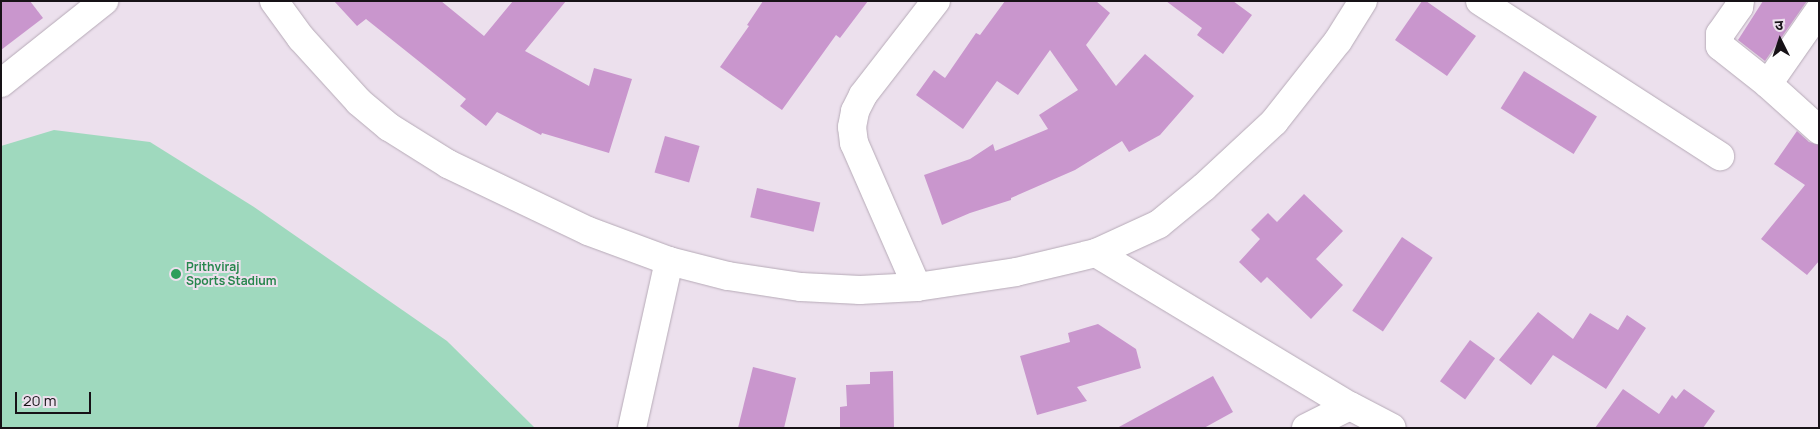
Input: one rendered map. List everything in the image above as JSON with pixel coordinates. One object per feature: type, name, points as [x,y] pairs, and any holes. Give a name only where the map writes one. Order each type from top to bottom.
[{"type":"street","points":[[1,83],[104,1]]},
{"type":"street","points":[[274,1],[301,38],[359,102],[389,127],[465,172],[588,231],[669,261],[728,276],[801,287],[860,290],[917,287],[1016,272],[1096,253],[1159,224],[1204,187],[1274,122],[1338,41],[1363,1]]},
{"type":"street","points":[[917,287],[854,143],[852,127],[855,111],[863,94],[936,1]]},
{"type":"street","points":[[1480,1],[1720,156]]},
{"type":"street","points":[[1740,1],[1739,7],[1720,34],[1720,46],[1768,84],[1819,130]]},
{"type":"street","points":[[1768,84],[1819,11]]},
{"type":"street","points":[[1096,253],[1350,406],[1392,428]]},
{"type":"street","points":[[632,428],[669,261]]},
{"type":"street","points":[[1306,428],[1350,406]]},
{"type":"green space","name":"Prithviraj Sports Stadium","points":[[54,130],[150,142],[254,207],[447,341],[535,428],[1,428],[1,146]]},
{"type":"building","points":[[1,1],[30,1],[43,18],[1,50]]},
{"type":"building","points":[[334,1],[441,1],[484,36],[513,1],[566,1],[525,51],[589,86],[594,68],[632,79],[609,153],[542,133],[541,135],[497,112],[486,126],[460,106],[466,99],[366,19],[357,26]]},
{"type":"building","points":[[763,1],[868,1],[840,38],[836,35],[782,110],[720,67],[749,26],[747,25]]},
{"type":"building","points":[[1005,1],[1096,1],[1110,13],[1086,45],[1116,86],[1145,54],[1194,96],[1160,135],[1129,152],[1122,141],[1075,170],[1011,198],[1011,200],[970,213],[942,225],[924,175],[970,159],[993,144],[995,151],[1048,129],[1039,115],[1078,90],[1050,50],[1018,95],[997,81],[963,129],[916,95],[934,70],[945,78],[976,33],[980,35]]},
{"type":"building","points":[[1166,1],[1233,1],[1252,15],[1223,54],[1197,35],[1202,28]]},
{"type":"building","points":[[1422,1],[1426,1],[1476,36],[1447,76],[1395,40]]},
{"type":"building","points":[[1763,1],[1807,1],[1765,61],[1738,40]]},
{"type":"building","points":[[1524,71],[1597,117],[1574,154],[1501,108]]},
{"type":"building","points":[[1797,131],[1809,142],[1819,145],[1819,261],[1807,275],[1761,239],[1805,185],[1774,164]]},
{"type":"building","points":[[665,136],[700,146],[689,182],[655,173]]},
{"type":"building","points":[[757,188],[820,203],[814,232],[750,217]]},
{"type":"building","points":[[1304,194],[1343,231],[1316,259],[1343,285],[1311,319],[1267,277],[1261,283],[1239,262],[1260,239],[1251,230],[1268,213],[1277,222]]},
{"type":"building","points":[[1402,237],[1433,258],[1383,331],[1352,311]]},
{"type":"building","points":[[1538,312],[1573,339],[1590,313],[1618,330],[1627,315],[1646,328],[1606,389],[1553,355],[1531,385],[1499,360]]},
{"type":"building","points":[[1098,324],[1136,349],[1141,368],[1077,387],[1087,401],[1037,415],[1020,356],[1070,342],[1068,333]]},
{"type":"building","points":[[1470,340],[1495,358],[1465,399],[1440,381]]},
{"type":"building","points":[[753,367],[796,378],[784,428],[738,428]]},
{"type":"building","points":[[893,371],[894,428],[840,428],[840,407],[847,406],[846,385],[870,384],[870,372]]},
{"type":"building","points":[[1213,376],[1233,412],[1204,428],[1117,428]]},
{"type":"building","points":[[1623,389],[1659,414],[1672,395],[1676,399],[1684,389],[1715,411],[1703,428],[1595,428]]},
{"type":"place","name":"Prithviraj Sports Stadium","points":[[176,274]]}]
